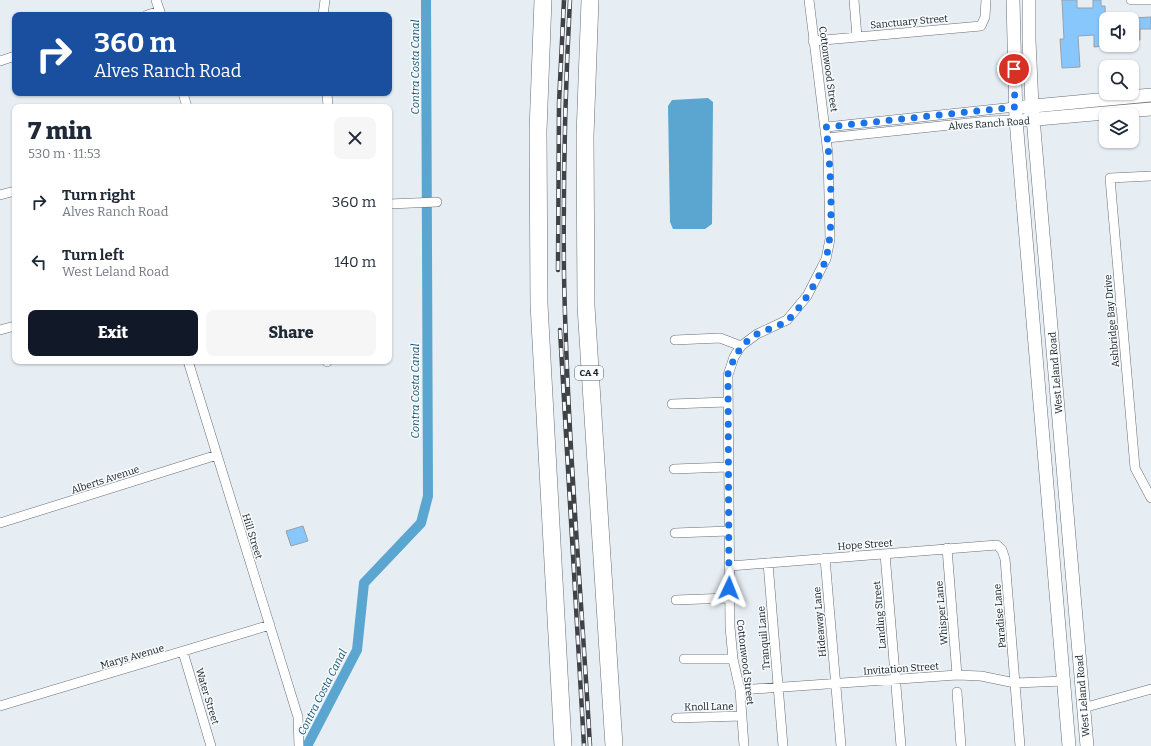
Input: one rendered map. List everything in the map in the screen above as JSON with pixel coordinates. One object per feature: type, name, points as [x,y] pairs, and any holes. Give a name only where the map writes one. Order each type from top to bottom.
[{"type":"highway","points":[[543,0],[538,131],[539,304],[563,746]]},
{"type":"highway","name":"CA 4","points":[[590,0],[585,136],[586,306],[614,746]]},
{"type":"main road","name":"West Leland Road","points":[[1013,0],[1015,107],[1069,746]]},
{"type":"main road","name":"West Leland Road","points":[[1029,0],[1029,40],[1033,120],[1087,746]]},
{"type":"main road","name":"Alves Ranch Road","points":[[1015,107],[1151,95]]},
{"type":"main road","name":"Alves Ranch Road","points":[[1016,120],[1033,120],[1151,109]]},
{"type":"main road","points":[[1074,602],[1069,627],[1071,664],[1069,673],[1064,681],[1070,687],[1074,695],[1079,746]]},
{"type":"street","points":[[156,0],[160,12]]},
{"type":"street","points":[[323,12],[325,0]]},
{"type":"street","name":"Cottonwood Street","points":[[744,746],[740,690],[733,658],[729,598],[728,374],[734,356],[741,346],[757,334],[787,320],[807,296],[826,259],[830,239],[827,138],[813,41],[809,0]]},
{"type":"street","points":[[854,0],[857,37]]},
{"type":"street","name":"Sanctuary Street","points":[[813,41],[981,26],[985,17],[986,0]]},
{"type":"street","points":[[1130,0],[1151,0]]},
{"type":"street","points":[[0,61],[12,57]]},
{"type":"street","name":"Alves Ranch Road","points":[[826,127],[1015,107]]},
{"type":"street","name":"Alves Ranch Road","points":[[827,138],[988,121],[1016,120]]},
{"type":"street","name":"Ashbridge Bay Drive","points":[[1151,176],[1110,178],[1135,468],[1151,498]]},
{"type":"street","points":[[0,195],[12,191]]},
{"type":"street","points":[[392,204],[437,202]]},
{"type":"street","points":[[0,330],[12,327]]},
{"type":"street","points":[[675,340],[720,338],[741,346]]},
{"type":"street","name":"Hill Street","points":[[189,364],[298,717],[299,746]]},
{"type":"street","points":[[672,404],[727,402]]},
{"type":"street","name":"Alberts Avenue","points":[[0,524],[217,455]]},
{"type":"street","points":[[674,469],[728,467]]},
{"type":"street","points":[[675,533],[729,531]]},
{"type":"street","name":"Hope Street","points":[[730,566],[990,544],[1000,548]]},
{"type":"street","name":"Whisper Lane","points":[[947,548],[957,675]]},
{"type":"street","name":"Paradise Lane","points":[[1000,548],[1005,559],[1020,746]]},
{"type":"street","name":"Landing Street","points":[[884,554],[901,746]]},
{"type":"street","name":"Hideaway Lane","points":[[825,558],[841,746]]},
{"type":"street","name":"Tranquil Lane","points":[[768,563],[783,746]]},
{"type":"street","points":[[676,600],[729,598]]},
{"type":"street","name":"Marys Avenue","points":[[0,706],[270,625]]},
{"type":"street","name":"Water Street","points":[[183,652],[211,746]]},
{"type":"street","points":[[684,660],[733,658]]},
{"type":"street","name":"Invitation Street","points":[[740,690],[957,675],[981,676],[1015,683],[1064,681]]},
{"type":"street","points":[[1084,708],[1151,689]]},
{"type":"street","points":[[957,692],[961,746]]},
{"type":"street","name":"Knoll Lane","points":[[676,718],[742,716]]},
{"type":"water","points":[[708,98],[713,102],[712,224],[705,229],[673,229],[670,222],[668,106],[672,100]]},
{"type":"building","points":[[1062,0],[1077,0],[1077,8],[1093,8],[1093,0],[1101,0],[1101,6],[1105,6],[1105,12],[1099,12],[1099,46],[1094,47],[1094,35],[1078,36],[1080,67],[1062,68],[1060,39],[1064,39]]},
{"type":"building","points":[[1151,17],[1151,29],[1140,29],[1140,40],[1139,40],[1139,18]]},
{"type":"building","points":[[303,526],[308,541],[291,546],[286,531]]},
{"type":"waterway","name":"Contra Costa Canal","points":[[307,746],[357,650],[364,583],[421,523],[428,496],[426,0]]},
{"type":"railway","points":[[558,270],[559,103],[564,0]]},
{"type":"railway","points":[[570,0],[565,137],[564,274],[571,451],[590,746]]},
{"type":"railway","points":[[560,330],[584,746]]},
{"type":"route","points":[[729,588],[728,374],[734,356],[741,346],[757,334],[787,320],[807,296],[826,259],[830,239],[830,201],[826,127],[1015,107],[1014,69]]}]
